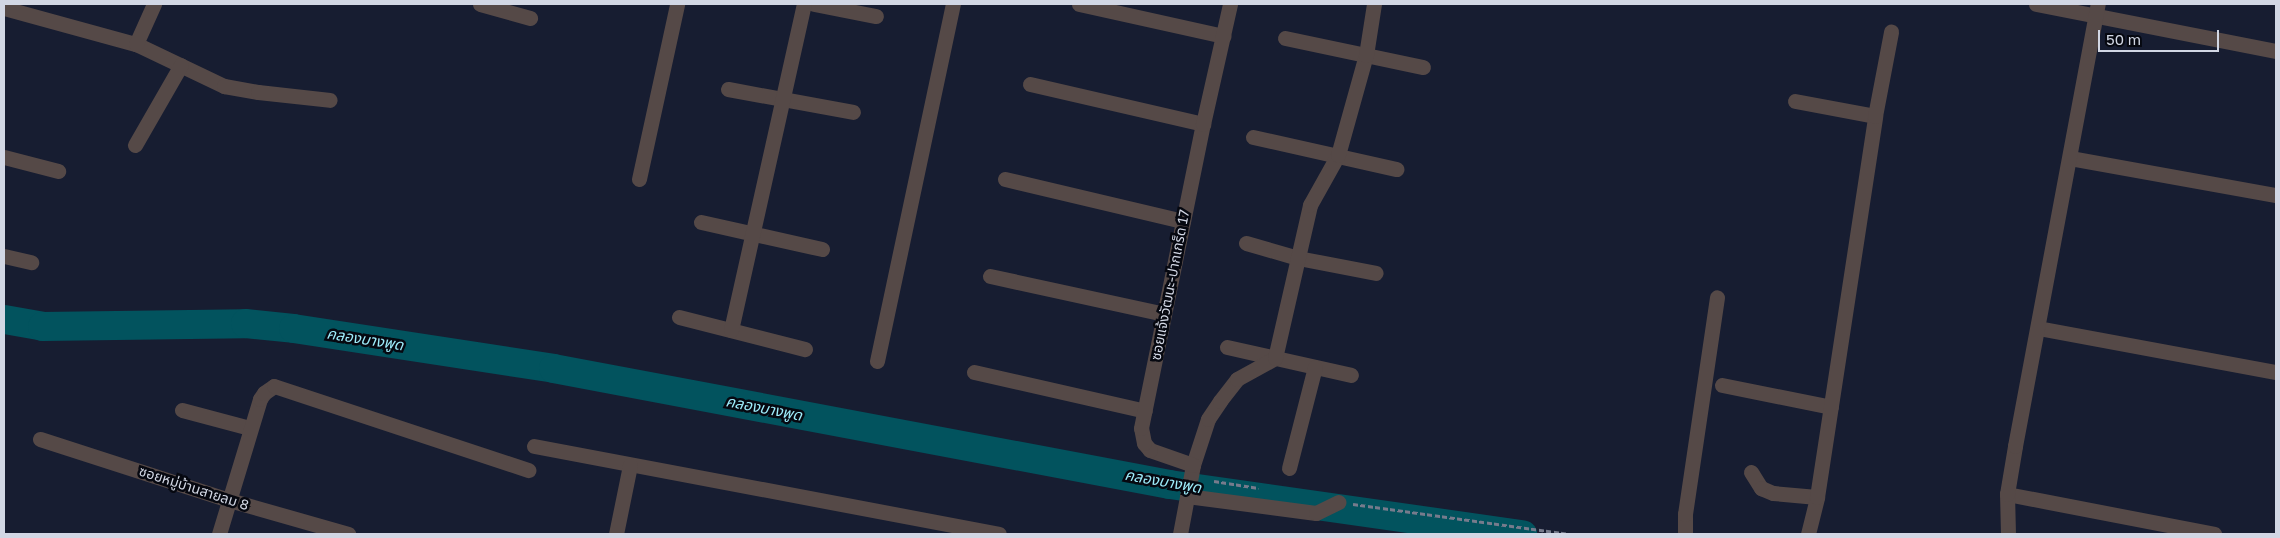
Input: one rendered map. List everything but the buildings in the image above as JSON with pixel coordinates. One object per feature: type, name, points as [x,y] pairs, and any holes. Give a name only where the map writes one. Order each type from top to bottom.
[{"type":"street","points":[[136,44],[154,4]]},
{"type":"street","points":[[480,4],[530,18]]},
{"type":"street","points":[[639,178],[677,4]]},
{"type":"street","points":[[731,330],[804,4]]},
{"type":"street","points":[[814,4],[876,16]]},
{"type":"street","points":[[878,361],[953,4]]},
{"type":"street","points":[[1079,4],[1223,36]]},
{"type":"street","name":"ซอยแจ้งวัฒนะ-ปากเกร็ด 17","points":[[1193,465],[1150,450],[1144,443],[1141,428],[1203,124],[1230,4]]},
{"type":"street","points":[[1180,534],[1193,465],[1208,419],[1238,379],[1275,358],[1310,205],[1338,155],[1366,55],[1374,4]]},
{"type":"street","points":[[2036,4],[2097,10],[2276,51]]},
{"type":"street","points":[[4,8],[136,44],[224,86],[330,100]]},
{"type":"street","points":[[2008,534],[2007,494],[2097,10]]},
{"type":"street","points":[[1808,534],[1817,497],[1875,116],[1891,32]]},
{"type":"street","points":[[1285,38],[1423,67]]},
{"type":"street","points":[[135,145],[181,65]]},
{"type":"street","points":[[1030,84],[1203,124]]},
{"type":"street","points":[[728,89],[853,112]]},
{"type":"street","points":[[1794,101],[1875,116]]},
{"type":"street","points":[[1253,137],[1396,169]]},
{"type":"street","points":[[4,157],[58,171]]},
{"type":"street","points":[[2070,158],[2276,195]]},
{"type":"street","points":[[1005,179],[1183,221]]},
{"type":"street","points":[[701,222],[822,249]]},
{"type":"street","points":[[1246,243],[1298,258],[1376,273]]},
{"type":"street","points":[[4,256],[31,262]]},
{"type":"street","points":[[990,276],[1164,314]]},
{"type":"street","points":[[1685,534],[1685,514],[1717,297]]},
{"type":"street","points":[[678,317],[805,349]]},
{"type":"street","points":[[2038,328],[2276,372]]},
{"type":"street","points":[[1227,347],[1351,376]]},
{"type":"street","points":[[1289,468],[1315,367]]},
{"type":"street","points":[[974,372],[1145,411]]},
{"type":"street","points":[[1722,385],[1831,407]]},
{"type":"street","points":[[219,534],[250,428],[264,393],[274,386],[279,386],[528,470]]},
{"type":"street","points":[[182,410],[250,428]]},
{"type":"street","name":"ซอยหมู่บ้านสายลม 8","points":[[40,439],[229,500],[348,534]]},
{"type":"street","points":[[534,446],[999,534]]},
{"type":"street","points":[[616,534],[630,465]]},
{"type":"street","points":[[1751,472],[1761,488],[1773,493],[1817,497]]},
{"type":"street","points":[[1188,490],[1316,513],[1339,502]]},
{"type":"street","points":[[2007,494],[2214,534]]},
{"type":"path","points":[[1214,481],[1262,489]]},
{"type":"path","points":[[1339,502],[1568,534]]},
{"type":"waterway","name":"คลองบางพูด","points":[[4,319],[42,326],[245,323],[293,328],[553,368],[1169,484],[1522,534]]}]
